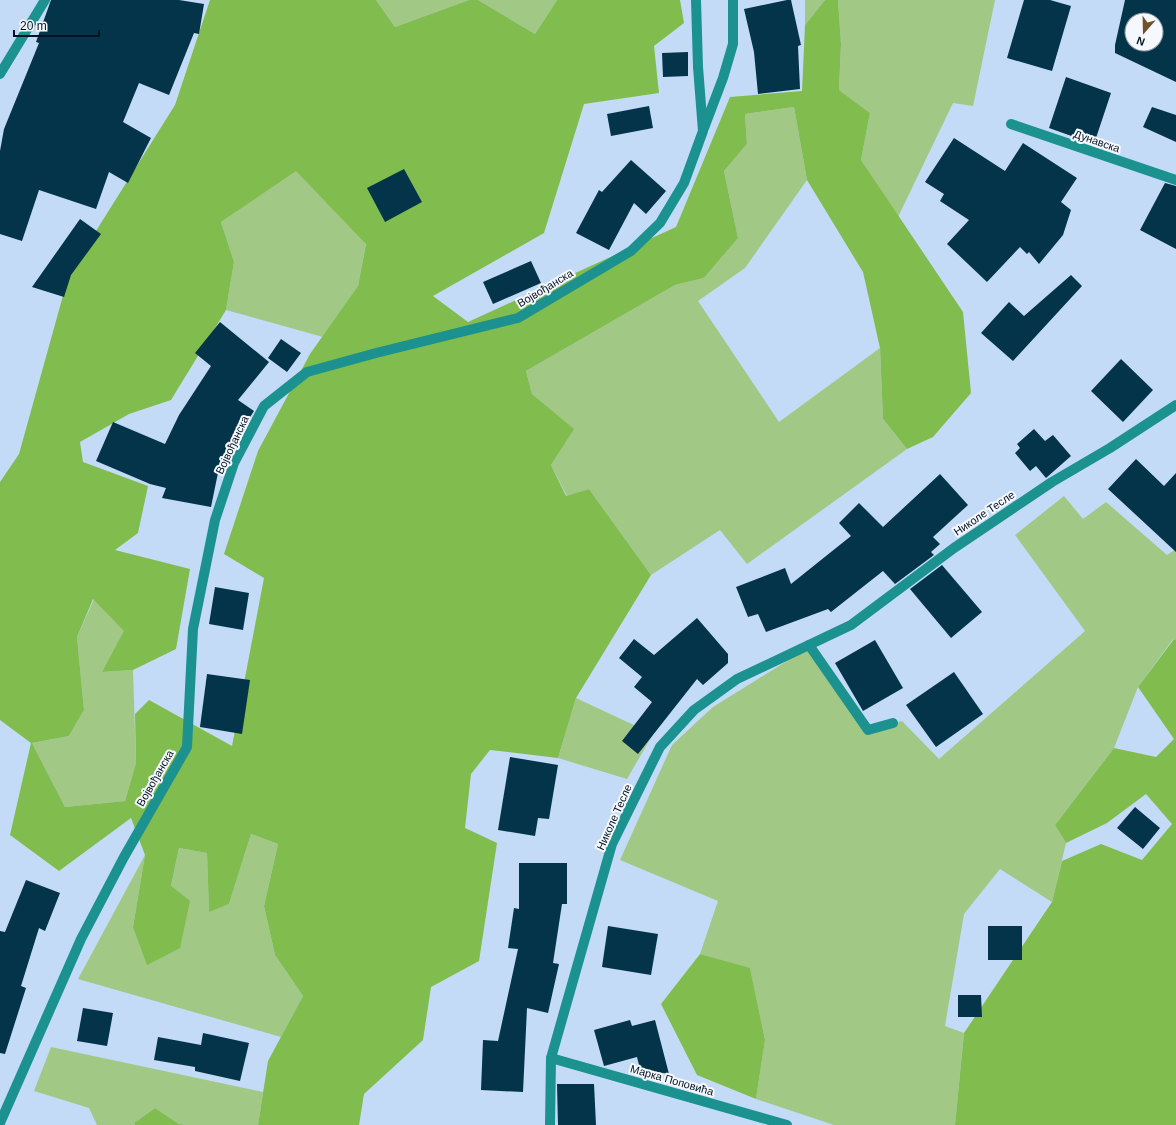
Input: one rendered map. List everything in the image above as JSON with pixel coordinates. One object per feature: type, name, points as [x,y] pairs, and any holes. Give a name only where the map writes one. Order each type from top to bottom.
[{"type":"street","points":[[0,74],[45,0]]},
{"type":"street","name":"Војвођанска","points":[[0,1123],[81,938],[124,857],[187,747],[193,629],[215,520],[234,463],[264,406],[307,372],[376,353],[518,318],[631,251],[660,223],[684,183],[703,131],[698,67],[696,0]]},
{"type":"street","points":[[703,131],[723,78],[733,44],[733,0]]},
{"type":"street","name":"Дунавска","points":[[1011,124],[1176,180]]},
{"type":"street","name":"Николе Тесле","points":[[550,1125],[551,1058],[612,844],[660,747],[694,710],[737,680],[851,625],[954,548],[1052,482],[1110,448],[1176,405]]},
{"type":"street","points":[[809,644],[868,730],[893,723]]},
{"type":"street","name":"Марка Поповића","points":[[551,1058],[752,1120],[787,1125]]},
{"type":"green space","points":[[210,0],[376,0],[395,27],[469,0],[478,0],[535,34],[557,0],[680,0],[684,23],[654,46],[659,93],[584,104],[544,233],[433,296],[468,322],[676,227],[730,97],[802,91],[805,25],[825,0],[838,0],[841,44],[839,90],[870,113],[861,160],[963,312],[971,393],[933,437],[907,449],[883,419],[880,348],[863,272],[807,180],[794,107],[745,114],[747,144],[724,171],[738,238],[704,278],[675,285],[526,371],[532,394],[574,429],[551,465],[566,496],[589,489],[651,575],[576,698],[558,758],[490,750],[471,774],[465,828],[497,843],[479,961],[431,987],[423,1040],[364,1094],[359,1125],[258,1125],[268,1061],[303,996],[275,955],[264,906],[278,844],[251,834],[229,904],[209,912],[207,853],[179,848],[171,886],[190,901],[180,948],[147,965],[133,927],[145,855],[131,818],[59,871],[10,835],[31,743],[0,720],[0,482],[19,454],[69,274],[175,105]],"holes":[[[296,171],[366,244],[358,286],[310,354],[258,451],[224,554],[264,578],[232,746],[149,700],[135,714],[136,763],[125,801],[65,807],[32,743],[69,736],[84,710],[77,637],[93,599],[124,631],[102,672],[133,670],[176,649],[190,569],[115,550],[138,533],[148,486],[83,462],[80,442],[129,414],[171,400],[226,310],[234,262],[221,222]]]},
{"type":"green space","points":[[376,0],[469,0],[395,27]]},
{"type":"green space","points":[[478,0],[557,0],[535,34]]},
{"type":"green space","points":[[805,0],[825,0],[805,25]]},
{"type":"green space","points":[[838,0],[995,0],[973,106],[953,103],[898,217],[861,160],[870,113],[839,90],[841,44]]},
{"type":"green space","points":[[794,107],[807,180],[745,268],[698,301],[779,422],[880,348],[883,419],[907,449],[747,564],[720,530],[651,575],[589,489],[567,496],[551,465],[573,429],[532,394],[526,371],[675,285],[704,278],[738,238],[724,171],[747,144],[745,114]]},
{"type":"green space","points":[[296,170],[366,243],[358,286],[323,337],[226,310],[234,262],[221,222]]},
{"type":"green space","points":[[1064,496],[1083,519],[1106,502],[1167,555],[1176,549],[1176,640],[1173,639],[1138,687],[1114,748],[1055,825],[1066,843],[1052,902],[1000,869],[964,914],[945,1026],[964,1033],[955,1125],[834,1125],[756,1099],[765,1040],[750,969],[700,954],[718,901],[620,860],[672,745],[713,707],[808,648],[867,730],[902,721],[939,759],[1085,631],[1015,535]]},
{"type":"green space","points":[[94,599],[125,631],[102,672],[133,670],[136,763],[125,801],[65,807],[32,743],[69,736],[84,710],[77,637]]},
{"type":"green space","points":[[1174,639],[1176,640],[1176,1125],[955,1125],[964,1033],[1052,902],[1062,861],[1101,844],[1142,860],[1172,824],[1146,794],[1107,823],[1066,843],[1055,825],[1114,748],[1156,757],[1174,739],[1138,687]]},
{"type":"green space","points":[[576,698],[653,734],[627,779],[558,758]]},
{"type":"green space","points":[[251,834],[278,844],[264,906],[275,955],[303,996],[281,1037],[78,979],[145,855],[133,927],[171,886],[179,848],[207,853],[209,911],[229,904]]},
{"type":"green space","points":[[700,954],[750,968],[765,1040],[756,1099],[697,1075],[661,1004]]},
{"type":"green space","points":[[51,1047],[263,1092],[258,1125],[179,1124],[155,1108],[134,1123],[135,1125],[97,1125],[89,1108],[34,1091]]},
{"type":"green space","points":[[155,1108],[179,1124],[188,1125],[135,1125],[134,1123]]},
{"type":"building","points":[[51,0],[179,0],[204,4],[199,34],[194,33],[169,95],[139,83],[123,122],[151,138],[128,183],[109,172],[96,209],[39,190],[22,241],[0,234],[0,151],[4,129],[39,43],[36,42]]},
{"type":"building","points":[[791,0],[801,45],[798,46],[800,89],[758,94],[754,52],[744,9]]},
{"type":"building","points":[[1024,0],[1050,0],[1071,6],[1052,71],[1007,58]]},
{"type":"building","points":[[1125,0],[1176,0],[1176,82],[1115,53],[1115,45]]},
{"type":"building","points":[[688,52],[688,76],[663,77],[662,53]]},
{"type":"building","points":[[1066,77],[1111,93],[1094,144],[1049,128]]},
{"type":"building","points":[[649,106],[653,128],[611,136],[607,114]]},
{"type":"building","points":[[1152,107],[1176,115],[1176,142],[1143,127]]},
{"type":"building","points":[[954,138],[1005,171],[1023,143],[1077,178],[1061,202],[1071,210],[1063,235],[1039,264],[1029,252],[1027,254],[1020,247],[987,282],[947,244],[969,220],[940,201],[944,194],[925,182]]},
{"type":"building","points":[[631,160],[666,191],[646,214],[634,203],[609,250],[576,233],[599,190],[602,192]]},
{"type":"building","points":[[404,169],[422,202],[385,222],[367,188]]},
{"type":"building","points":[[1165,183],[1176,186],[1176,249],[1140,230]]},
{"type":"building","points":[[80,219],[101,234],[71,275],[64,297],[32,287]]},
{"type":"building","points":[[531,261],[541,283],[493,304],[483,282]]},
{"type":"building","points":[[1071,275],[1082,286],[1013,361],[981,333],[1009,302],[1024,316]]},
{"type":"building","points":[[220,322],[269,362],[238,400],[254,411],[220,463],[211,507],[162,498],[166,488],[150,484],[96,461],[113,422],[165,444],[179,415],[211,366],[195,353]]},
{"type":"building","points":[[281,339],[301,353],[287,372],[268,358]]},
{"type":"building","points":[[1121,359],[1153,390],[1123,422],[1091,391]]},
{"type":"building","points":[[1034,429],[1045,441],[1053,435],[1071,456],[1046,478],[1036,466],[1030,471],[1015,453],[1020,448],[1017,444]]},
{"type":"building","points":[[1136,459],[1164,486],[1176,473],[1176,552],[1108,489]]},
{"type":"building","points":[[940,474],[968,505],[933,537],[940,544],[931,552],[934,555],[895,584],[883,571],[831,612],[828,609],[766,632],[758,614],[748,617],[736,587],[785,568],[791,584],[851,536],[839,523],[859,503],[883,527]]},
{"type":"building","points":[[942,565],[982,612],[951,638],[910,589]]},
{"type":"building","points":[[215,587],[249,593],[243,630],[209,624]]},
{"type":"building","points":[[697,618],[728,654],[728,663],[703,685],[697,679],[638,754],[622,741],[652,702],[634,687],[642,677],[619,658],[634,639],[654,655]]},
{"type":"building","points":[[875,640],[903,688],[863,711],[835,663]]},
{"type":"building","points":[[954,672],[983,714],[936,747],[906,705]]},
{"type":"building","points":[[207,674],[250,680],[242,734],[200,727]]},
{"type":"building","points":[[510,757],[558,765],[549,819],[538,818],[535,836],[498,830]]},
{"type":"building","points":[[1135,807],[1160,828],[1143,849],[1117,828]]},
{"type":"building","points":[[519,863],[567,863],[567,904],[562,904],[553,963],[559,964],[548,1013],[527,1008],[523,1092],[481,1090],[483,1040],[498,1041],[518,949],[508,948],[514,908],[519,909]]},
{"type":"building","points":[[26,880],[60,893],[45,931],[39,928],[21,986],[26,988],[5,1054],[0,1053],[0,931],[5,932]]},
{"type":"building","points":[[608,926],[658,934],[651,975],[602,967]]},
{"type":"building","points":[[988,926],[1022,926],[1022,960],[988,960]]},
{"type":"building","points":[[958,995],[981,995],[982,1017],[958,1017]]},
{"type":"building","points":[[83,1008],[113,1013],[107,1046],[77,1041]]},
{"type":"building","points":[[630,1020],[632,1026],[655,1020],[669,1074],[640,1069],[637,1057],[604,1066],[594,1030]]},
{"type":"building","points":[[203,1033],[249,1043],[240,1081],[195,1071],[195,1067],[154,1060],[158,1037],[201,1045]]},
{"type":"building","points":[[557,1084],[594,1084],[596,1125],[558,1125]]}]
